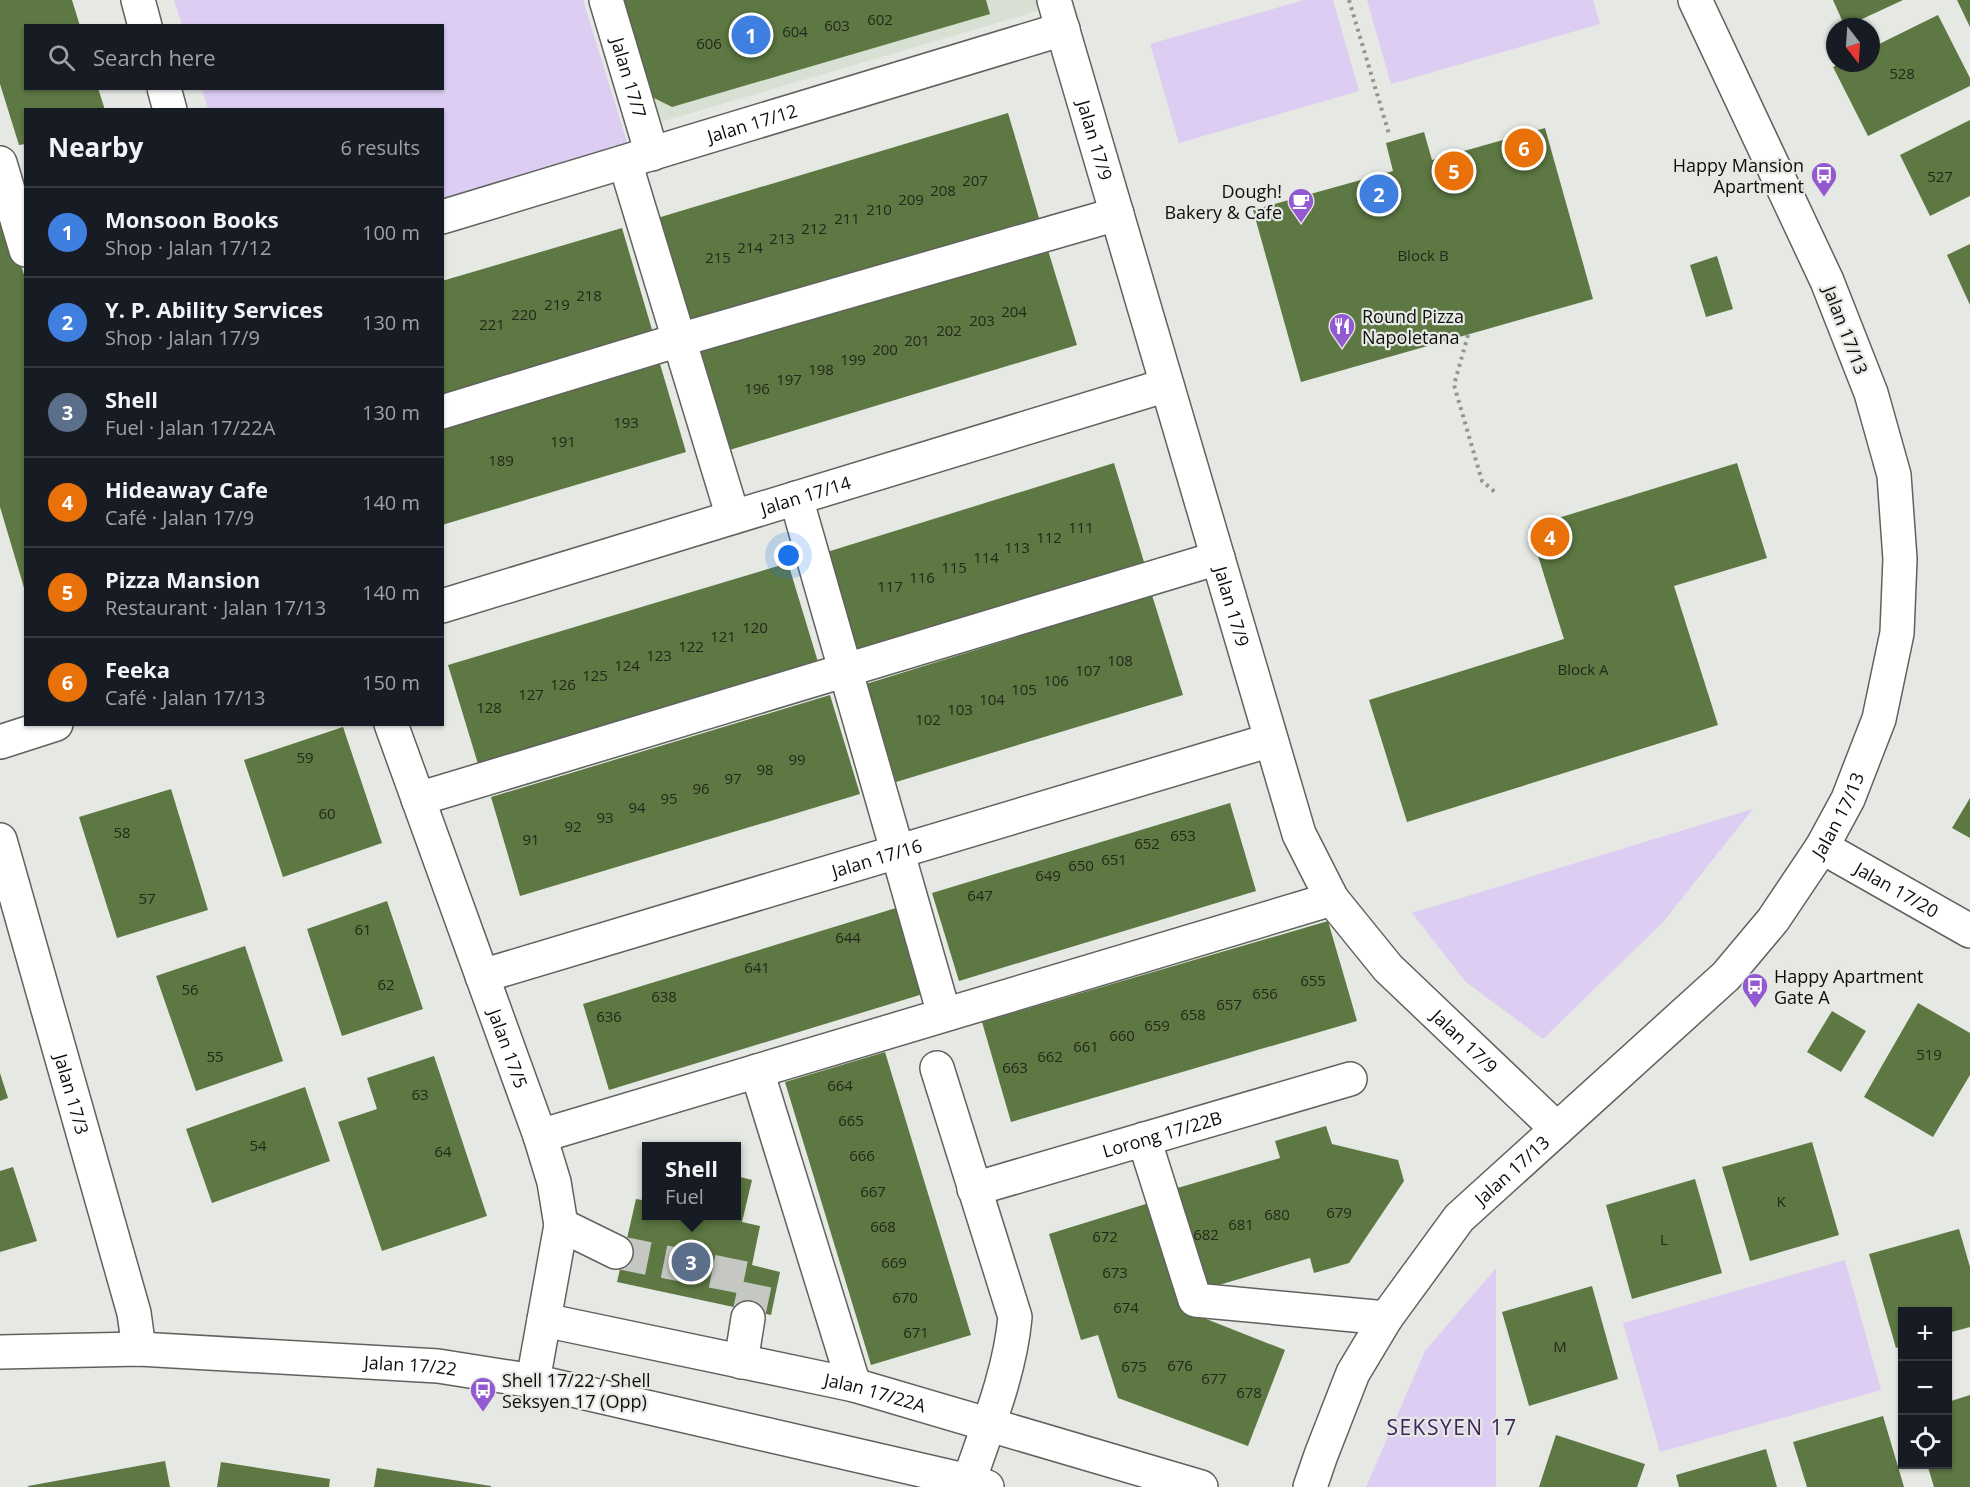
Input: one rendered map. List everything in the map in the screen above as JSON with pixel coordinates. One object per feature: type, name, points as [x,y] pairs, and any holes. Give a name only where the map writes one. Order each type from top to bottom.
[{"type":"street","points":[[138,0],[144,24]]},
{"type":"street","name":"Jalan 17/7","points":[[606,0],[638,158],[679,340],[734,517]]},
{"type":"street","name":"Jalan 17/13","points":[[1310,1487],[1353,1373],[1386,1318],[1459,1218],[1726,976],[1773,920],[1822,847],[1848,798],[1879,719],[1897,633],[1900,559],[1893,476],[1871,393],[1827,281],[1695,0]]},
{"type":"street","name":"Jalan 17/12","points":[[444,217],[638,158],[1059,15]]},
{"type":"street","name":"Jalan 17/9","points":[[1059,15],[1299,834],[1332,899],[1388,968],[1557,1129]]},
{"type":"street","points":[[165,90],[169,108]]},
{"type":"street","points":[[24,158],[0,164],[24,243]]},
{"type":"street","points":[[444,411],[679,340],[1118,214]]},
{"type":"street","name":"Jalan 17/14","points":[[444,605],[1167,385]]},
{"type":"street","points":[[796,498],[944,1014]]},
{"type":"street","points":[[418,798],[1218,558]]},
{"type":"street","points":[[0,742],[50,726]]},
{"type":"street","name":"Jalan 17/5","points":[[392,726],[540,1136],[554,1182],[561,1225],[533,1382]]},
{"type":"street","name":"Jalan 17/16","points":[[482,976],[1271,740]]},
{"type":"street","name":"Jalan 17/3","points":[[0,840],[134,1313],[139,1348]]},
{"type":"street","name":"Jalan 17/20","points":[[1822,847],[1970,931]]},
{"type":"street","points":[[540,1136],[1332,899]]},
{"type":"street","points":[[937,1068],[1015,1317],[1013,1342],[988,1425],[978,1484]]},
{"type":"street","points":[[758,1071],[854,1385]]},
{"type":"street","name":"Lorong 17/22B","points":[[974,1189],[1350,1079]]},
{"type":"street","points":[[1144,1139],[1195,1300],[1386,1318]]},
{"type":"street","points":[[561,1225],[616,1252]]},
{"type":"street","points":[[741,1362],[748,1318]]},
{"type":"street","name":"Jalan 17/22A","points":[[544,1320],[854,1385],[1201,1487]]},
{"type":"street","name":"Jalan 17/22","points":[[0,1352],[139,1348],[438,1366],[533,1382],[978,1484]]},
{"type":"path","points":[[1349,0],[1389,134]]},
{"type":"path","points":[[1467,334],[1454,385],[1482,482],[1496,494]]},
{"type":"shaded area","points":[[174,0],[583,0],[627,142],[444,200],[444,108],[208,108],[202,90],[444,90],[444,24],[182,24]]},
{"type":"shaded area","points":[[621,0],[1038,0],[1041,10],[657,123]]},
{"type":"shaded area","points":[[1304,0],[1333,0],[1359,91],[1179,143],[1150,44]]},
{"type":"shaded area","points":[[1367,0],[1593,0],[1600,24],[1391,84]]},
{"type":"shaded area","points":[[1753,809],[1663,922],[1543,1039],[1466,982],[1412,913]]},
{"type":"shaded area","points":[[1845,1260],[1881,1390],[1660,1452],[1623,1323]]},
{"type":"shaded area","points":[[1496,1268],[1496,1487],[1366,1487],[1425,1351]]},
{"type":"building","points":[[0,0],[72,0],[79,24],[24,24],[24,90],[99,90],[104,108],[24,108],[24,144],[19,145],[0,84]]},
{"type":"building","points":[[624,0],[986,0],[990,14],[672,107],[652,97]]},
{"type":"building","points":[[1833,0],[1903,0],[1864,18],[1841,18]]},
{"type":"building","points":[[1957,0],[1970,0],[1970,27]]},
{"type":"building","points":[[1938,15],[1970,78],[1970,86],[1868,136],[1836,72],[1880,72],[1880,44]]},
{"type":"building","points":[[1008,113],[1039,218],[685,324],[654,219]]},
{"type":"building","points":[[1970,120],[1970,196],[1930,216],[1900,155]]},
{"type":"building","points":[[1545,128],[1593,299],[1301,382],[1253,210],[1393,171],[1386,143],[1424,132],[1432,160]]},
{"type":"building","points":[[0,198],[24,275],[24,588],[0,507]]},
{"type":"building","points":[[622,228],[653,333],[444,395],[444,280]]},
{"type":"building","points":[[1970,244],[1970,305],[1947,255]]},
{"type":"building","points":[[1047,247],[1077,345],[723,452],[694,354]]},
{"type":"building","points":[[1717,256],[1733,309],[1706,317],[1690,265]]},
{"type":"building","points":[[660,364],[686,452],[444,524],[444,429]]},
{"type":"building","points":[[1114,463],[1144,562],[857,650],[827,552]]},
{"type":"building","points":[[1737,463],[1767,558],[1674,586],[1718,725],[1407,822],[1369,700],[1564,639],[1529,527]]},
{"type":"building","points":[[788,563],[818,662],[478,764],[448,665]]},
{"type":"building","points":[[1152,595],[1183,695],[896,782],[866,684]]},
{"type":"building","points":[[830,695],[860,794],[520,896],[491,797]]},
{"type":"building","points":[[343,727],[382,843],[283,877],[244,760]]},
{"type":"building","points":[[171,789],[208,910],[117,938],[79,817]]},
{"type":"building","points":[[1970,798],[1970,838],[1952,828]]},
{"type":"building","points":[[1230,803],[1256,891],[959,981],[932,893]]},
{"type":"building","points":[[387,901],[423,1009],[342,1036],[307,929]]},
{"type":"building","points":[[896,908],[923,994],[609,1090],[583,1004]]},
{"type":"building","points":[[1328,921],[1357,1021],[1011,1122],[982,1022]]},
{"type":"building","points":[[245,946],[283,1061],[196,1091],[156,976]]},
{"type":"building","points":[[1918,1003],[1970,1033],[1970,1075],[1933,1137],[1864,1097]]},
{"type":"building","points":[[1832,1011],[1866,1031],[1841,1072],[1807,1052]]},
{"type":"building","points":[[885,1052],[971,1335],[871,1365],[785,1082]]},
{"type":"building","points":[[434,1056],[487,1216],[382,1251],[338,1122],[377,1109],[367,1078]]},
{"type":"building","points":[[0,1073],[8,1098],[0,1101]]},
{"type":"building","points":[[305,1087],[330,1161],[212,1203],[186,1129]]},
{"type":"building","points":[[1326,1126],[1332,1144],[1398,1160],[1404,1181],[1349,1263],[1314,1273],[1310,1258],[1202,1290],[1174,1189],[1280,1158],[1275,1141]]},
{"type":"building","points":[[1812,1142],[1839,1235],[1750,1261],[1722,1167]]},
{"type":"building","points":[[13,1167],[37,1241],[0,1252],[0,1171]]},
{"type":"building","points":[[741,1177],[752,1180],[742,1222],[760,1226],[752,1265],[780,1272],[771,1315],[617,1282],[636,1199],[642,1200],[642,1220],[741,1220]]},
{"type":"building","points":[[1695,1179],[1722,1273],[1632,1299],[1606,1205]]},
{"type":"building","points":[[1149,1203],[1181,1309],[1285,1350],[1248,1446],[1118,1398],[1098,1335],[1081,1340],[1049,1234]]},
{"type":"building","points":[[1959,1229],[1970,1267],[1970,1327],[1952,1332],[1952,1307],[1898,1307],[1898,1347],[1896,1348],[1869,1254]]},
{"type":"building","points":[[1592,1286],[1618,1379],[1529,1406],[1502,1312]]},
{"type":"building","points":[[1970,1395],[1970,1487],[1934,1487],[1929,1469],[1952,1469],[1952,1401]]},
{"type":"building","points":[[1883,1416],[1904,1487],[1807,1487],[1793,1442]]},
{"type":"building","points":[[1556,1435],[1645,1464],[1637,1487],[1539,1487]]},
{"type":"building","points":[[1766,1449],[1777,1487],[1679,1487],[1676,1475]]},
{"type":"building","points":[[165,1461],[170,1487],[28,1487],[28,1486]]},
{"type":"building","points":[[221,1462],[330,1479],[329,1487],[217,1487]]},
{"type":"building","points":[[377,1468],[491,1486],[491,1487],[374,1487]]},
{"type":"tunnel","points":[[616,1252],[756,1280],[748,1318]]},
{"type":"place","name":"Monsoon Books","points":[[751,35]]},
{"type":"place","name":"Feeka","points":[[1524,148]]},
{"type":"place","name":"Pizza Mansion","points":[[1454,171]]},
{"type":"place","name":"Y. P. Ability Services","points":[[1379,194]]},
{"type":"place","name":"Happy Mansion Apartment","points":[[1824,198]]},
{"type":"place","name":"Dough! Bakery & Cafe","points":[[1301,224]]},
{"type":"place","name":"Round Pizza Napoletana","points":[[1342,349]]},
{"type":"place","name":"Hideaway Cafe","points":[[1550,537]]},
{"type":"place","name":"Happy Apartment Gate A","points":[[1755,1009]]},
{"type":"place","name":"Shell","points":[[691,1262]]},
{"type":"place","name":"Shell 17/22 / Shell Seksyen 17 (Opp)","points":[[483,1413]]},
{"type":"district","name":"SEKSYEN 17","points":[[1452,1427]]}]
